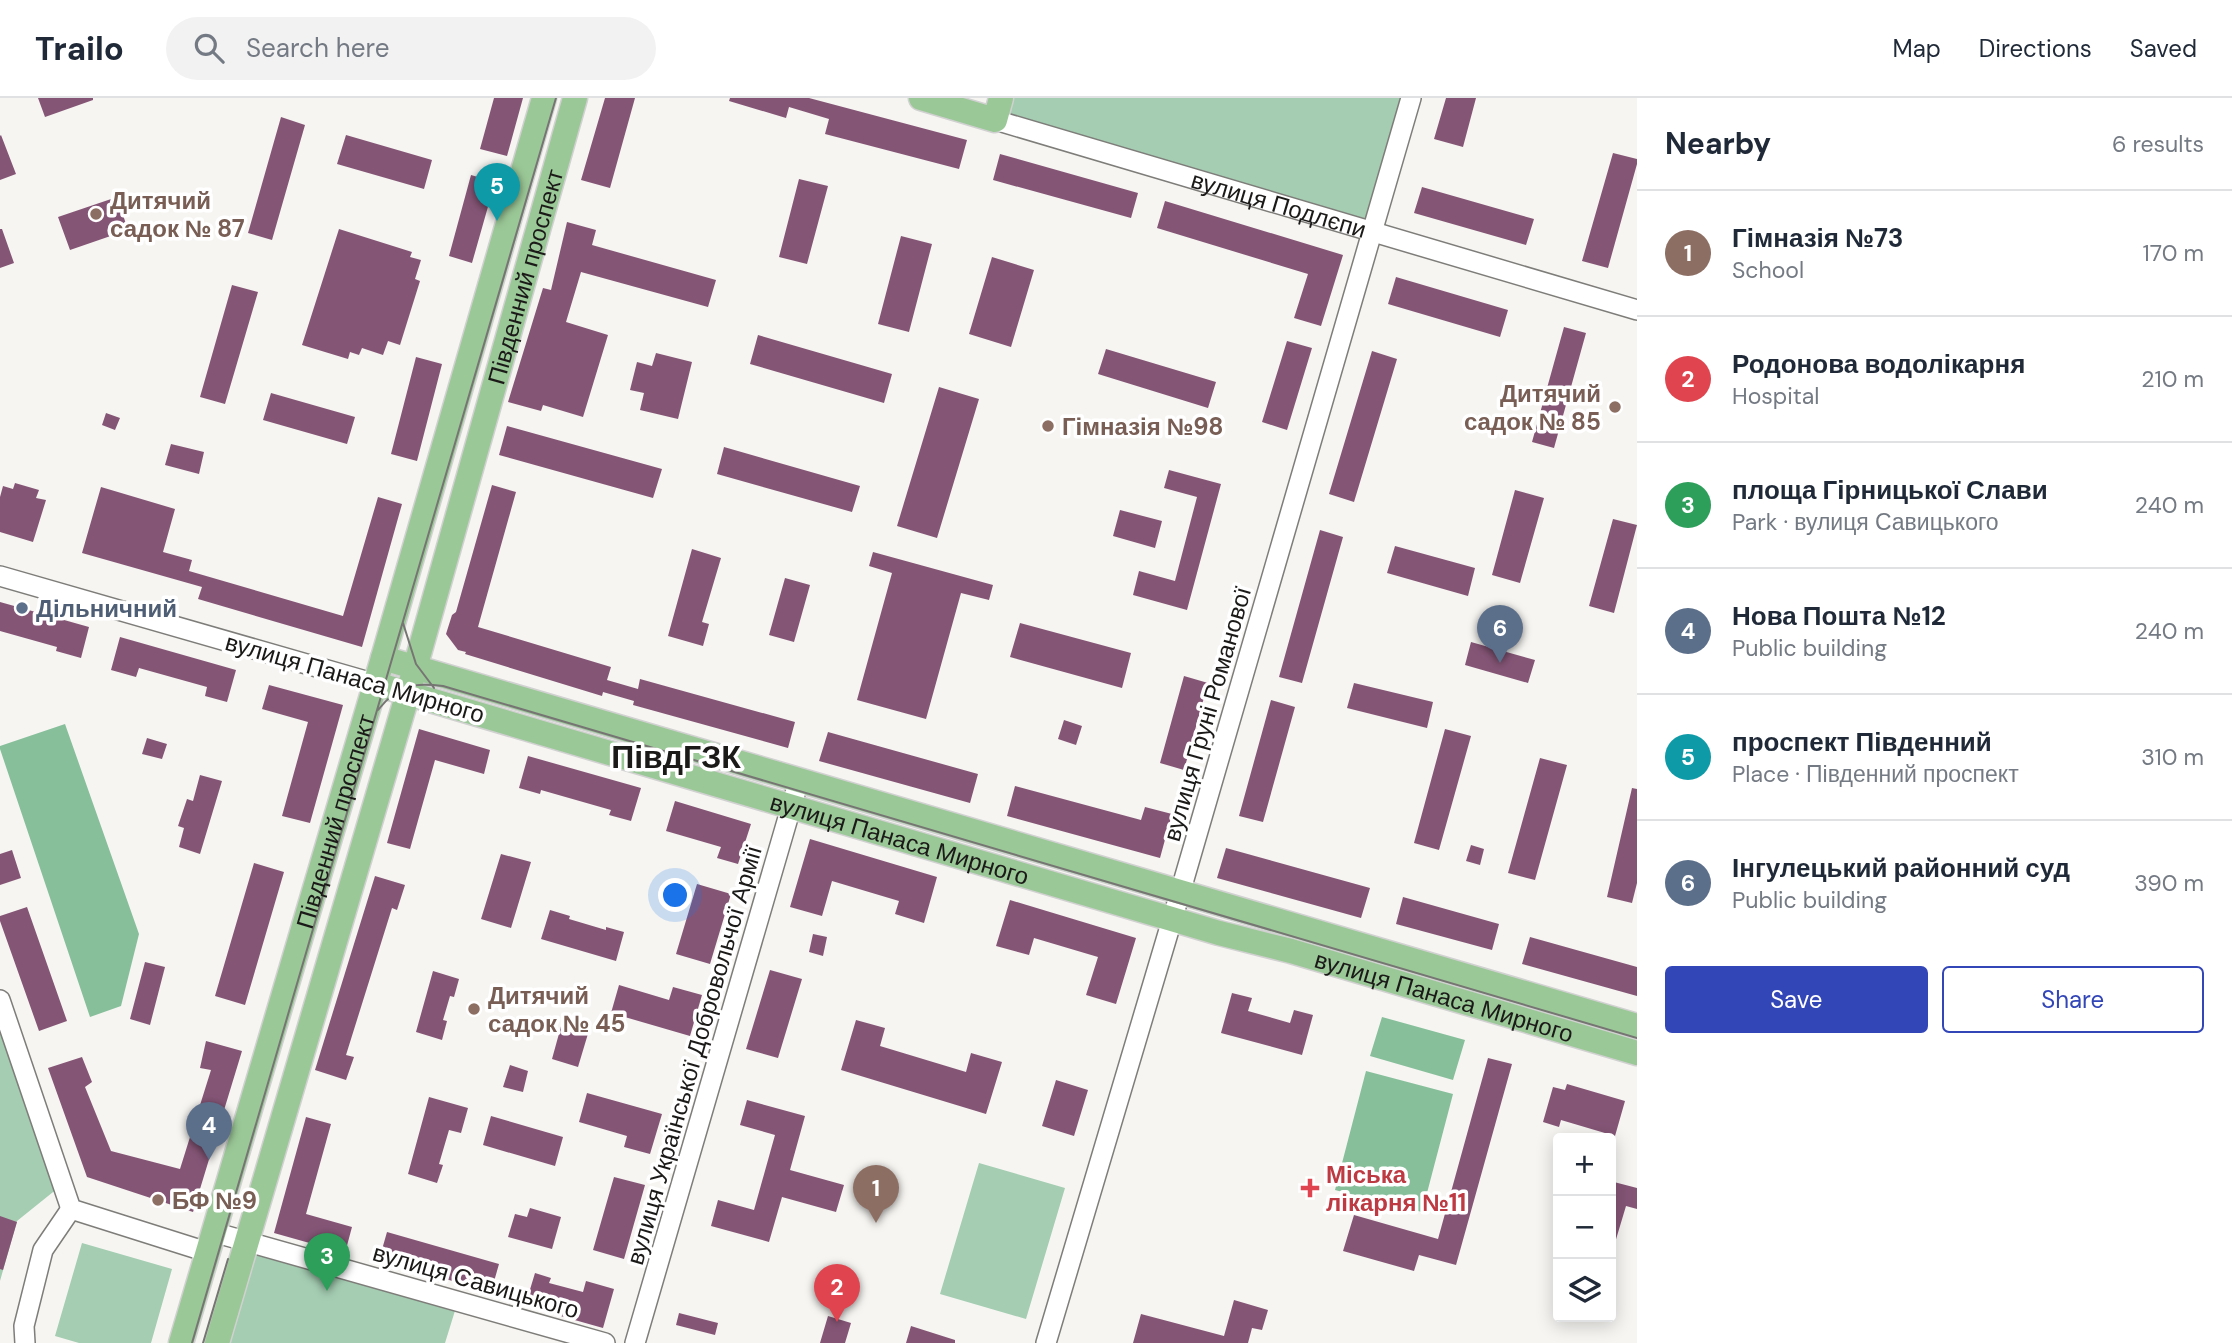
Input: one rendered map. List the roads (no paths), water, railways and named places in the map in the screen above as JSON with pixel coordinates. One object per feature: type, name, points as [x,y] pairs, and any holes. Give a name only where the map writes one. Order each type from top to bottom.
[{"type":"main road","name":"Південний проспект","points":[[181,1343],[376,684],[544,98]]},
{"type":"main road","name":"Південний проспект","points":[[217,1343],[408,693],[575,98]]},
{"type":"main road","name":"вулиця Подлєпи","points":[[921,98],[998,109]]},
{"type":"main road","name":"вулиця Панаса Мирного","points":[[383,658],[1637,1026]]},
{"type":"main road","name":"вулиця Панаса Мирного","points":[[376,684],[1637,1053]]},
{"type":"street","name":"вулиця Груні Романової","points":[[1046,1343],[1411,98]]},
{"type":"street","name":"вулиця Подлєпи","points":[[998,109],[1372,233],[1637,310]]},
{"type":"street","name":"вулиця Панаса Мирного","points":[[0,576],[376,684]]},
{"type":"street","name":"вулиця Української Добровольчої Армії","points":[[635,1343],[799,780]]},
{"type":"street","points":[[0,1000],[71,1209],[43,1250],[24,1326],[25,1343]]},
{"type":"street","name":"вулиця Савицького","points":[[71,1209],[210,1242],[247,1242],[605,1343]]},
{"type":"tram line","points":[[192,1343],[556,98]]},
{"type":"tram line","points":[[403,623],[416,664],[434,688]]},
{"type":"tram line","points":[[378,710],[392,695],[406,687],[443,686],[1637,1038]]},
{"type":"tram line","points":[[203,1343],[228,1259]]},
{"type":"place","name":"Дитячий садок № 87","points":[[96,214]]},
{"type":"place","name":"проспект Південний","points":[[497,221]]},
{"type":"place","name":"Дитячий садок № 85","points":[[1615,407]]},
{"type":"place","name":"Гімназія №98","points":[[1048,426]]},
{"type":"place","name":"Дільничний","points":[[22,608]]},
{"type":"place","name":"Інгулецький районний суд","points":[[1500,663]]},
{"type":"place","name":"Дитячий садок № 45","points":[[474,1009]]},
{"type":"place","name":"Нова Пошта №12","points":[[209,1160]]},
{"type":"place","name":"Міська лікарня №11","points":[[1310,1188]]},
{"type":"place","name":"БФ №9","points":[[158,1200]]},
{"type":"place","name":"Гімназія №73","points":[[876,1223]]},
{"type":"place","name":"площа Гірницької Слави","points":[[327,1291]]},
{"type":"place","name":"Родонова водолікарня","points":[[837,1322]]},
{"type":"district","name":"ПівдГЗК","points":[[676,757]]}]
